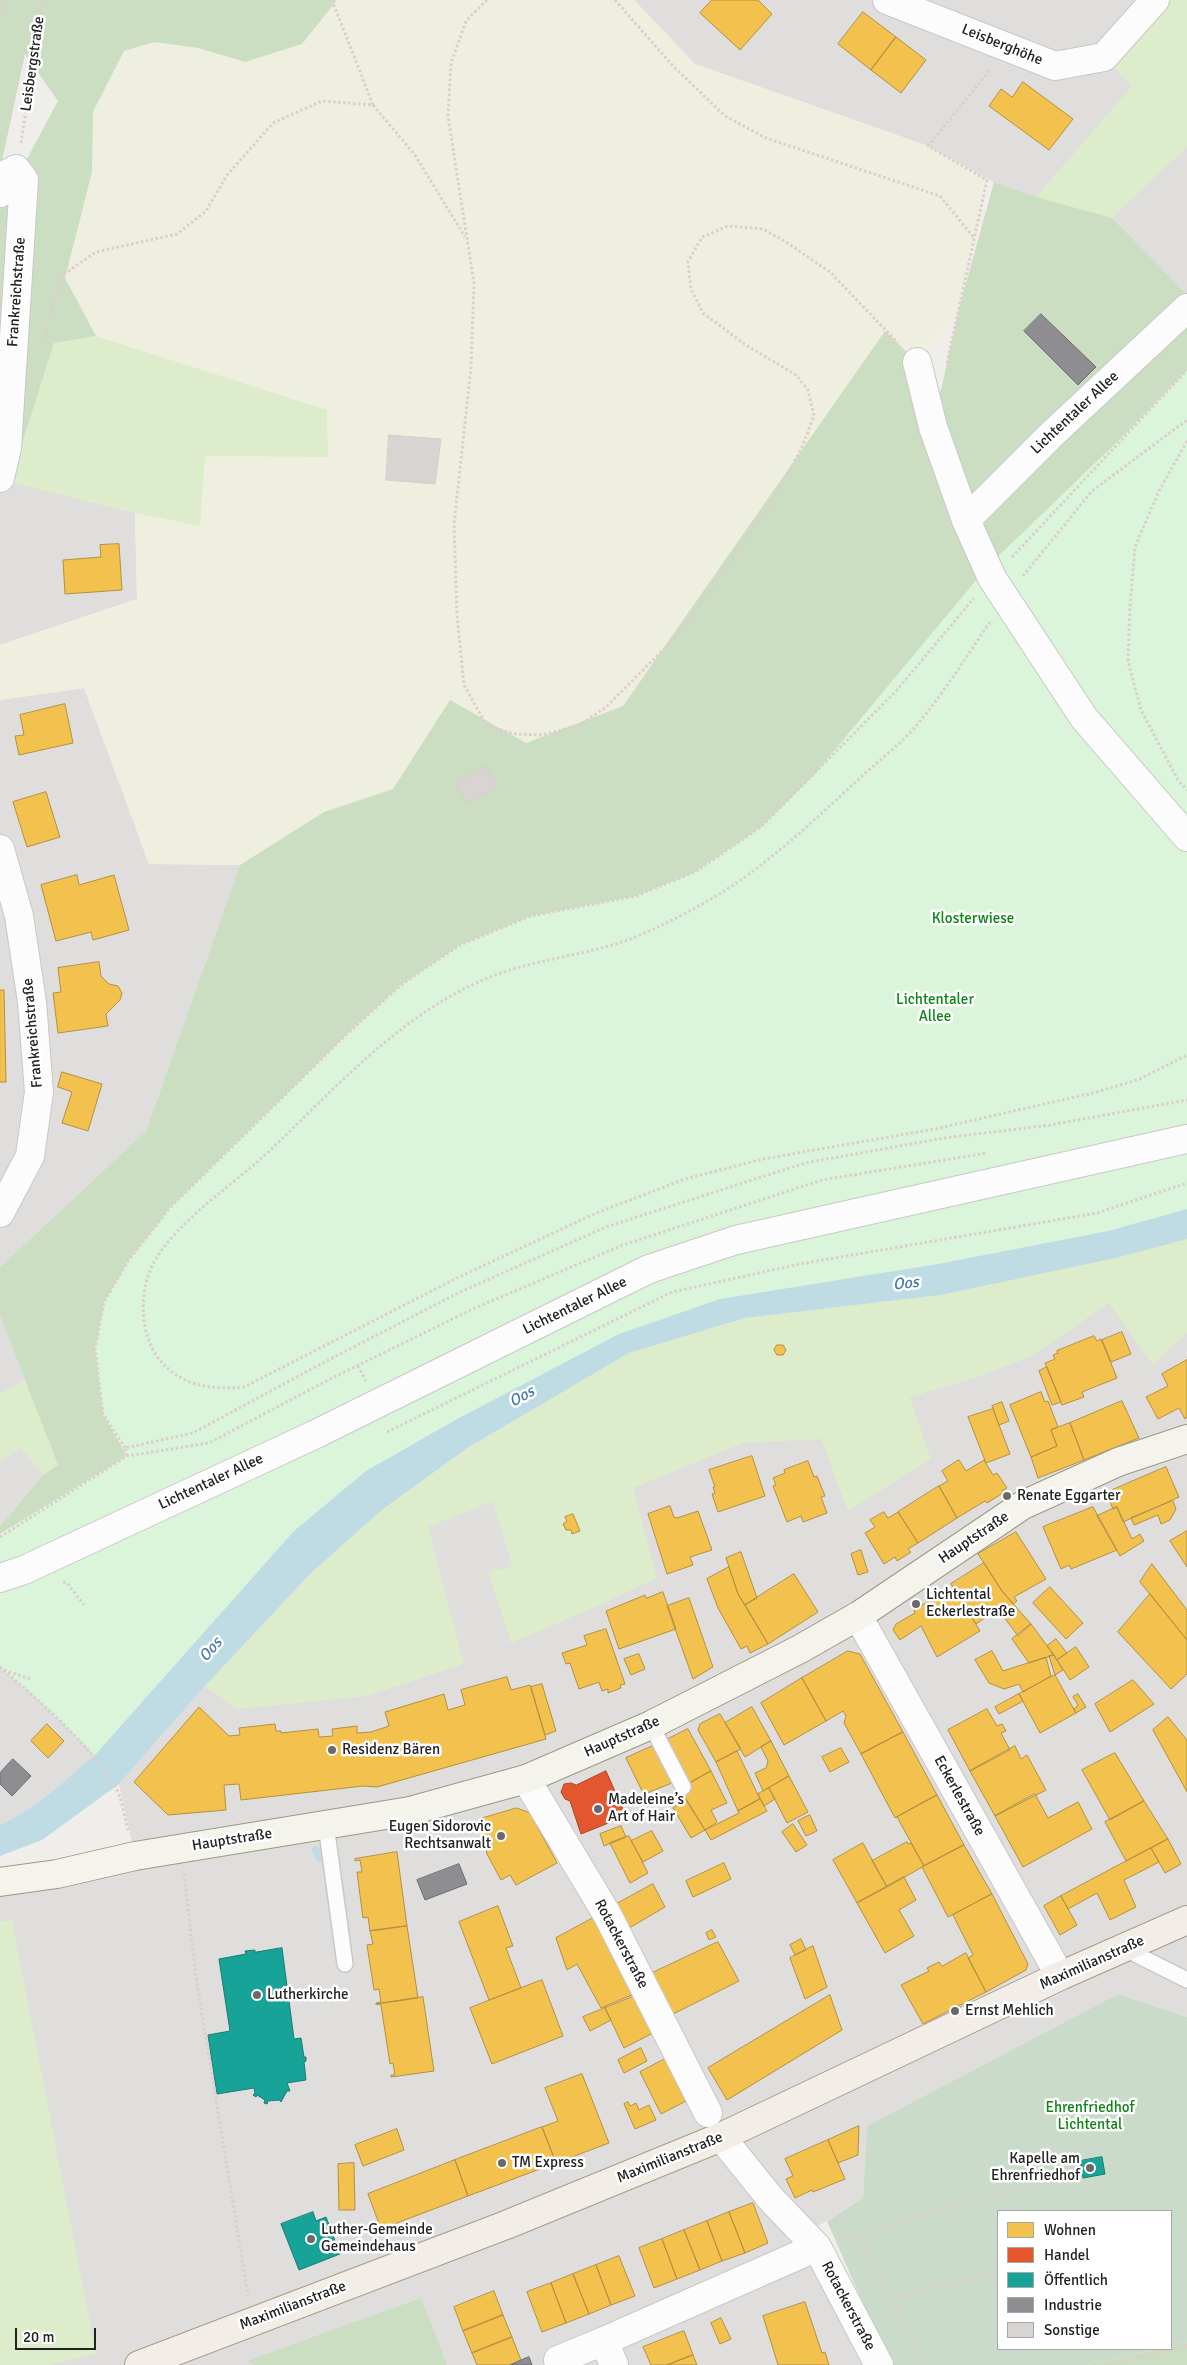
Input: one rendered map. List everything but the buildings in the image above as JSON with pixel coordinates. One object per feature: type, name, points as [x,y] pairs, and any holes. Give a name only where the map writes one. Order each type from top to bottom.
[{"type":"main road","name":"Hauptstraße","points":[[0,1882],[57,1874],[135,1856],[181,1848],[410,1811],[526,1779],[651,1724],[800,1649],[858,1616],[1023,1505],[1118,1462],[1187,1439]]},
{"type":"main road","name":"Maximilianstraße","points":[[139,2365],[506,2225],[721,2137],[1060,1976],[1187,1920]]},
{"type":"street","name":"Leisberghöhe","points":[[887,0],[1055,66],[1104,56],[1156,0]]},
{"type":"street","name":"Frankreichstraße","points":[[0,193],[5,175],[16,169],[24,180],[7,448],[0,478]]},
{"type":"street","name":"Lichtentaler Allee","points":[[966,520],[1050,436],[1187,308]]},
{"type":"street","points":[[917,362],[933,427],[966,520],[998,589],[1084,718],[1187,837]]},
{"type":"street","name":"Frankreichstraße","points":[[0,849],[20,916],[32,1002],[39,1092],[30,1156],[0,1213]]},
{"type":"street","name":"Lichtentaler Allee","points":[[0,1578],[24,1570],[316,1434],[649,1270],[736,1240],[1187,1139]]},
{"type":"street","name":"Eckerlestraße","points":[[858,1616],[1060,1976]]},
{"type":"street","name":"Rotackerstraße","points":[[526,1779],[608,1916],[708,2113]]},
{"type":"street","name":"Rotackerstraße","points":[[721,2137],[771,2199],[817,2247],[879,2365]]},
{"type":"street","name":"Rotackerstraße","points":[[560,2365],[558,2360],[609,2353],[817,2247]]},
{"type":"lane","points":[[651,1724],[683,1787]]},
{"type":"lane","points":[[326,1825],[345,1964]]},
{"type":"lane","points":[[1123,1948],[1187,1980]]},
{"type":"path","points":[[0,21],[6,0]]},
{"type":"path","name":"Leisbergstraße","points":[[24,128],[42,0]]},
{"type":"path","points":[[332,0],[373,105],[415,154],[467,240]]},
{"type":"path","points":[[487,0],[466,21],[450,64],[448,116],[474,283],[471,367],[454,525],[457,615],[464,685],[487,726],[514,734],[543,735],[580,725],[606,707],[671,642],[703,600],[772,501],[802,447],[814,416],[808,390],[796,374],[746,345],[703,313],[691,289],[688,262],[702,238],[728,226],[763,229],[786,242],[830,272],[917,362]]},
{"type":"path","points":[[615,0],[674,67],[725,116],[766,138],[940,196],[975,238]]},
{"type":"path","points":[[945,371],[988,180],[928,146],[1009,47]]},
{"type":"path","points":[[13,356],[34,354],[44,342],[61,276],[96,252],[177,234],[206,210],[226,175],[273,123],[322,101],[373,105]]},
{"type":"path","points":[[1187,370],[998,589],[956,673],[914,728],[783,849],[735,884],[668,921],[624,941],[531,964],[484,980],[450,997],[414,1020],[338,1082],[264,1155],[167,1241],[150,1269],[144,1291],[143,1319],[152,1349],[168,1370],[194,1384],[219,1389],[244,1387],[457,1278],[596,1213],[684,1179],[763,1159],[935,1129],[1096,1092],[1140,1079],[1187,1055]]},
{"type":"path","points":[[125,1448],[103,1414],[95,1349],[104,1302],[128,1261],[169,1209],[347,1034],[401,985],[460,945],[531,916],[636,896],[695,872],[761,827],[998,589],[1092,491],[1187,420]]},
{"type":"path","points":[[1187,441],[1158,493],[1135,547],[1128,661],[1141,710],[1178,780],[1187,790]]},
{"type":"path","points":[[382,1434],[406,1424],[672,1292],[800,1264],[1097,1213],[1187,1183]]},
{"type":"path","points":[[57,1585],[76,1579]]},
{"type":"path","points":[[1,1668],[30,1679]]},
{"type":"path","points":[[1,1668],[38,1699],[93,1757],[116,1787],[135,1856]]},
{"type":"path","points":[[181,1848],[197,1984],[252,2322]]},
{"type":"path","points":[[817,2247],[857,2233],[1079,2171]]},
{"type":"path","points":[[857,2233],[925,2365]]},
{"type":"path","points":[[891,2299],[997,2270]]},
{"type":"path","points":[[1172,2350],[1187,2346]]},
{"type":"path","points":[[1107,2365],[1170,2350]]},
{"type":"shaded area","points":[[634,0],[1187,0],[1187,294],[1112,218],[1036,197],[994,182],[928,146],[695,64]]},
{"type":"shaded area","points":[[0,479],[135,513],[137,599],[0,645]]},
{"type":"shaded area","points":[[84,688],[149,864],[240,865],[146,1131],[0,1267],[0,700]]},
{"type":"shaded area","points":[[1187,1239],[1187,2017],[1118,1994],[867,2126],[863,2198],[810,2231],[867,2365],[0,2365],[0,1882],[135,1856],[119,1784],[205,1686],[940,1295]]},
{"type":"shaded area","points":[[0,1316],[25,1380],[0,1394]]},
{"type":"shaded area","points":[[21,1447],[43,1475],[0,1526],[0,1461]]},
{"type":"shaded area","points":[[493,1501],[512,1566],[488,1572],[511,1643],[464,1664],[428,1527]]},
{"type":"shaded area","points":[[0,1667],[38,1699],[95,1755],[60,1788],[31,1809],[0,1825]]},
{"type":"shaded area","points":[[77,1909],[141,1913],[136,1934],[158,1935],[126,2072],[106,2066],[107,2083],[66,2089],[63,2070],[42,2071],[28,1923],[74,1926]]},
{"type":"green space","points":[[0,0],[337,0],[302,44],[245,62],[198,48],[154,42],[124,51],[93,112],[92,172],[65,278],[96,336],[54,343],[10,482],[0,479],[0,209],[58,101],[25,54],[0,170]]},
{"type":"green space","points":[[337,0],[634,0],[695,64],[928,146],[987,180],[959,309],[917,362],[885,332],[623,707],[526,743],[450,701],[393,789],[324,812],[240,865],[149,864],[85,688],[0,700],[0,645],[137,599],[135,513],[200,526],[205,456],[328,457],[327,410],[96,336],[65,278],[92,172],[93,112],[124,51],[154,42],[198,48],[245,62],[302,44]]},
{"type":"green space","points":[[1155,0],[1187,0],[1187,147],[1112,218],[1036,197],[1132,86],[1104,57]]},
{"type":"green space","points":[[994,182],[1036,197],[1112,218],[1187,294],[1187,406],[963,597],[815,774],[761,827],[695,872],[636,896],[531,916],[460,945],[401,985],[347,1034],[169,1209],[103,1414],[127,1456],[0,1534],[0,1526],[43,1475],[58,1465],[0,1316],[0,1267],[146,1131],[240,865],[324,812],[393,789],[450,700],[526,743],[623,706],[885,331],[917,362],[933,426],[959,309]]},
{"type":"green space","points":[[96,336],[327,410],[328,457],[205,456],[200,526],[135,513],[10,482],[54,343]]},
{"type":"green space","name":"Lichtentaler Allee","points":[[1187,370],[1187,1209],[1108,1231],[938,1264],[720,1299],[619,1334],[457,1419],[366,1471],[294,1531],[95,1755],[38,1699],[0,1667],[0,1534],[127,1456],[125,1448],[103,1414],[95,1349],[104,1302],[128,1261],[169,1209],[347,1034],[401,985],[460,945],[531,916],[636,896],[695,872],[761,827],[815,774],[987,567],[1118,441]]},
{"type":"green space","points":[[1187,1239],[1187,1333],[1153,1365],[1109,1303],[1034,1355],[975,1378],[910,1397],[931,1459],[848,1511],[821,1439],[743,1443],[633,1488],[657,1578],[511,1643],[488,1572],[512,1566],[428,1527],[464,1664],[367,1696],[236,1709],[205,1686],[311,1573],[383,1509],[469,1447],[629,1353],[745,1318],[940,1295],[1115,1258]]},
{"type":"green space","points":[[25,1380],[58,1465],[43,1475],[21,1447],[0,1461],[0,1394]]},
{"type":"green space","points":[[12,1920],[96,2354],[50,2365],[0,2365],[0,1922]]},
{"type":"green space","name":"Ehrenfriedhof Lichtental","points":[[1118,1994],[1187,2017],[1187,2341],[1172,2345],[1172,2210],[997,2210],[997,2350],[1152,2350],[1087,2365],[890,2365],[827,2221],[863,2198],[867,2126]]},
{"type":"green space","points":[[421,2298],[447,2365],[254,2365],[247,2361]]},
{"type":"green space","points":[[1187,2341],[1187,2365],[1087,2365],[1152,2350],[1172,2350],[1172,2345]]},
{"type":"water","name":"Oos","points":[[1187,1209],[1187,1239],[1115,1258],[940,1295],[745,1318],[629,1353],[469,1447],[383,1509],[311,1573],[205,1686],[119,1784],[42,1840],[0,1856],[0,1825],[39,1802],[95,1755],[294,1531],[366,1471],[457,1419],[619,1334],[720,1299],[938,1264],[1108,1231]]},
{"type":"waterway","points":[[316,1850],[320,1858]]},
{"type":"place","name":"Renate Eggarter","points":[[1007,1496]]},
{"type":"place","name":"Lichtental Eckerlestraße","points":[[916,1604]]},
{"type":"place","name":"Residenz Bären","points":[[332,1750]]},
{"type":"place","name":"Madeleine’s Art of Hair","points":[[598,1809]]},
{"type":"place","name":"Eugen Sidorovic Rechtsanwalt","points":[[501,1836]]},
{"type":"place","name":"Lutherkirche","points":[[257,1995]]},
{"type":"place","name":"Ernst Mehlich","points":[[955,2011]]},
{"type":"place","name":"TM Express","points":[[502,2163]]},
{"type":"place","name":"Kapelle am Ehrenfriedhof","points":[[1090,2168]]},
{"type":"place","name":"Luther-Gemeinde Gemeindehaus","points":[[311,2239]]},
{"type":"park label","name":"Klosterwiese","points":[[973,919]]}]
